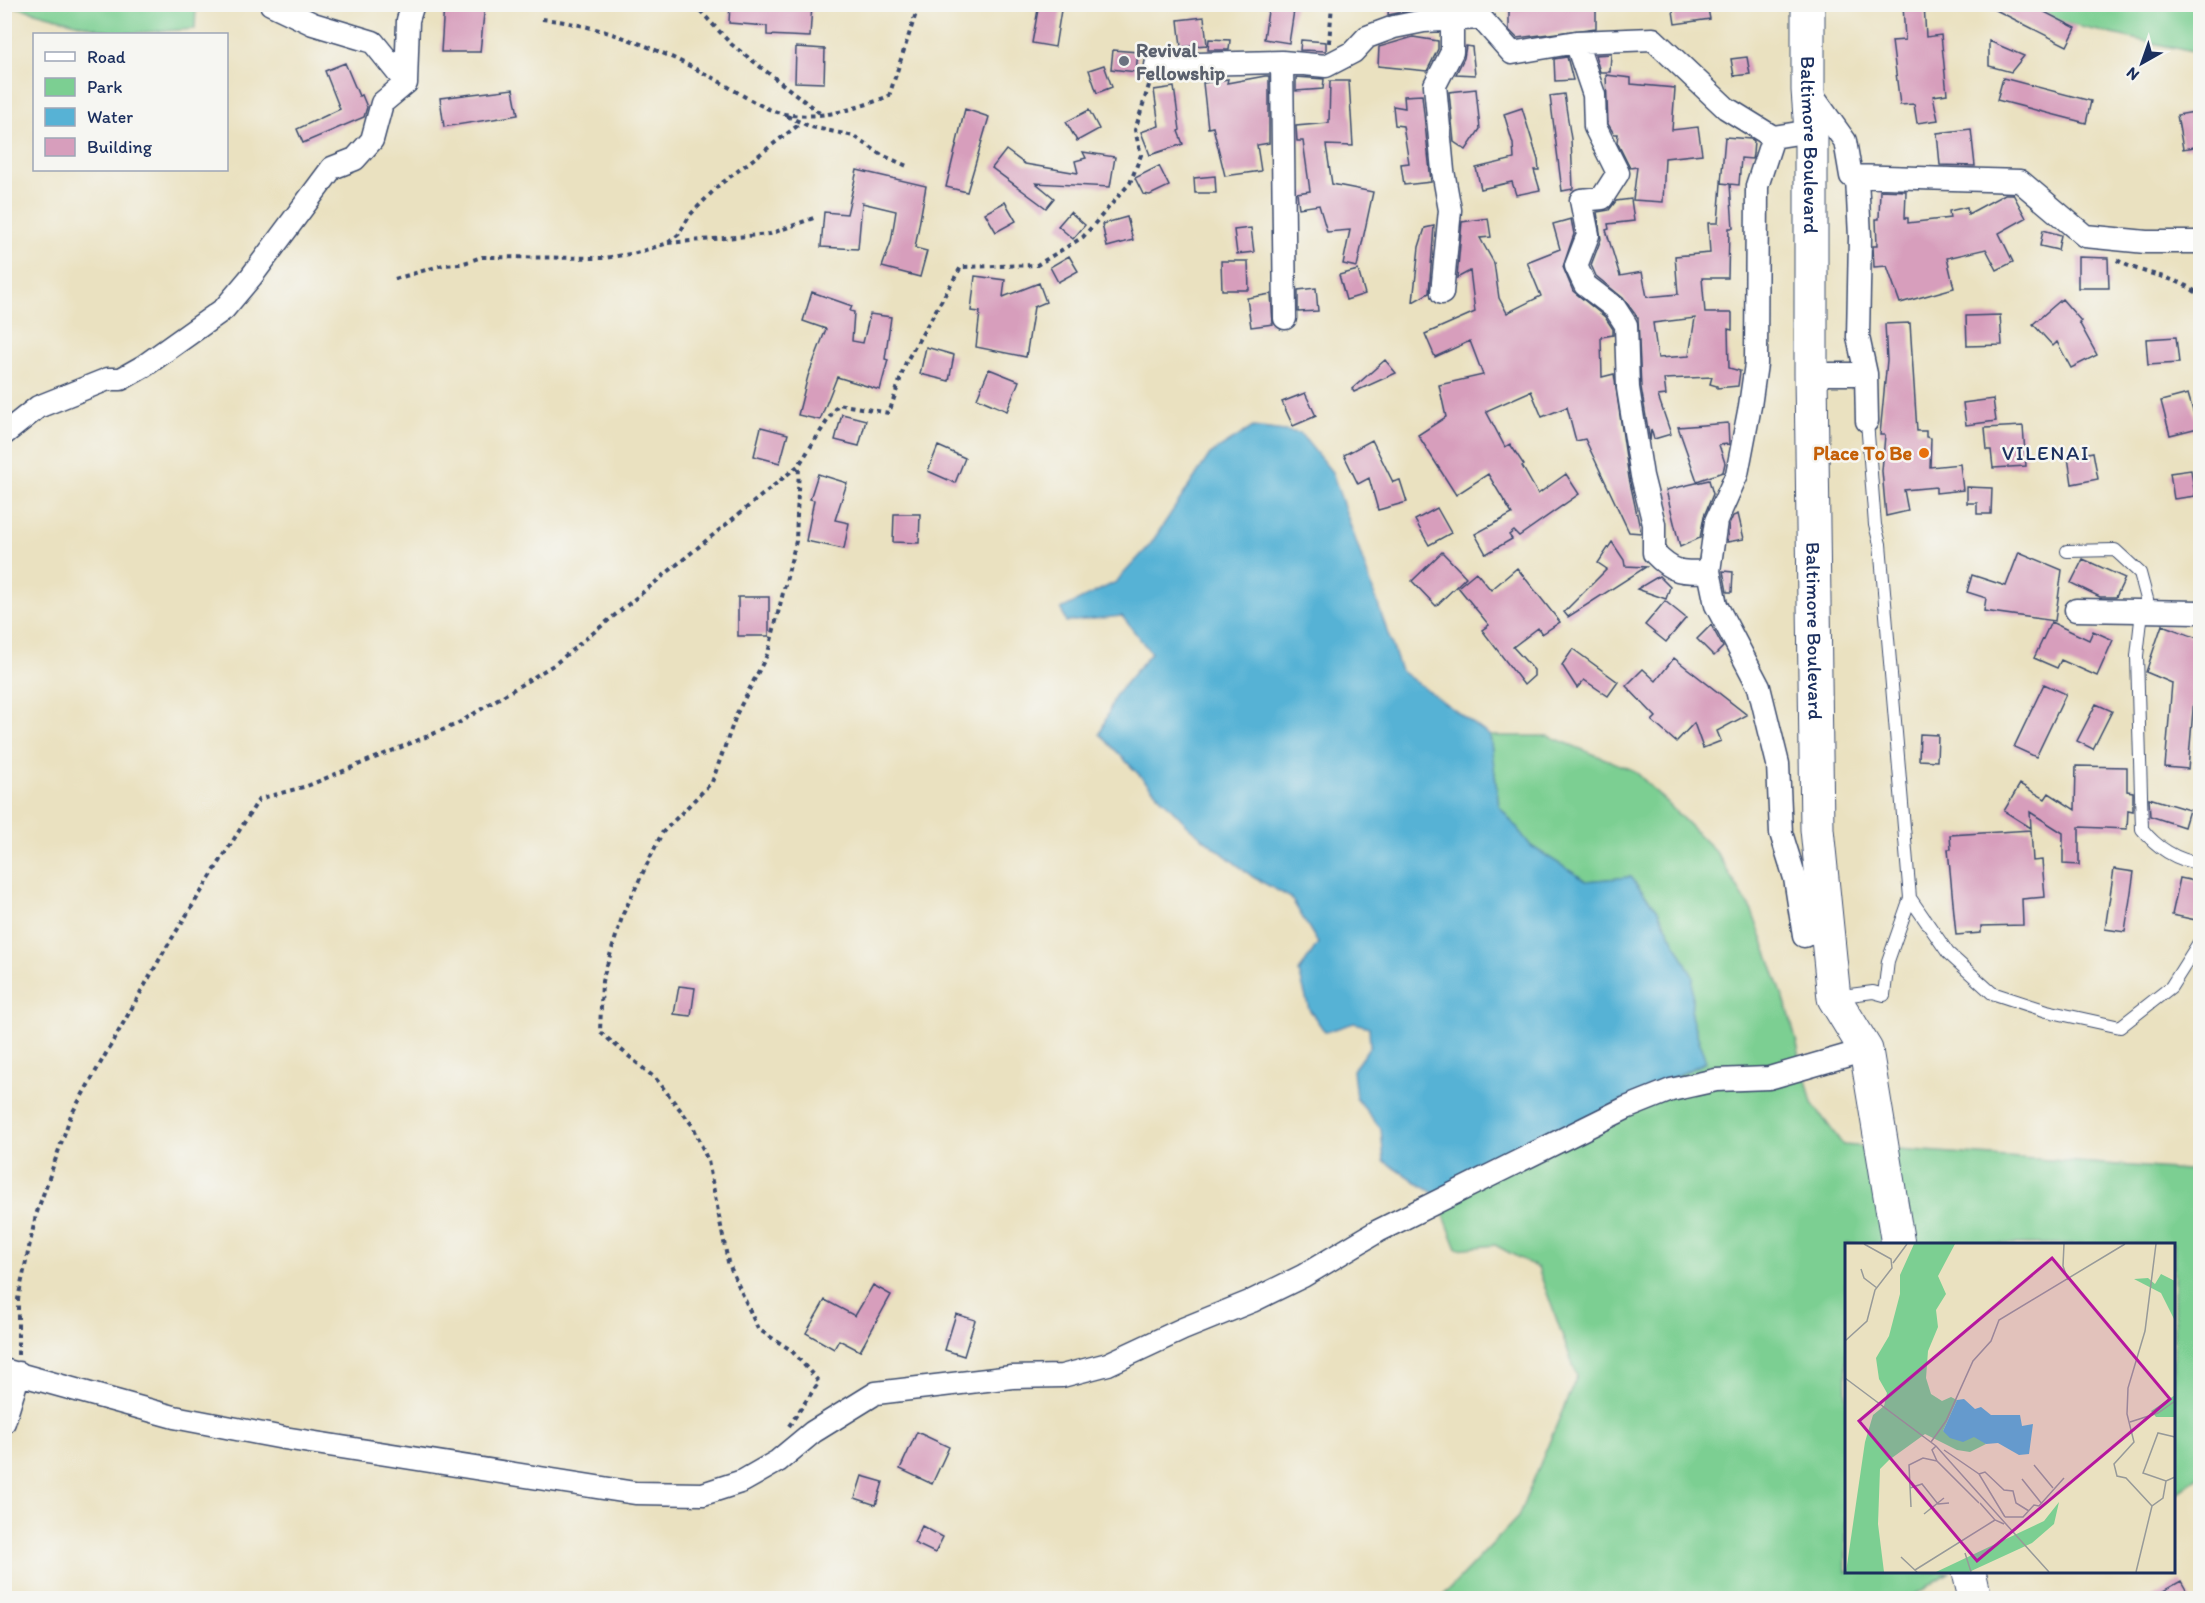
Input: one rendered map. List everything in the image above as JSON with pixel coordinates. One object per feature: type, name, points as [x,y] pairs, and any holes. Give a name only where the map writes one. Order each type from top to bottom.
[{"type":"highway","name":"Baltimore Boulevard","points":[[1808,4],[1808,90],[1812,131],[1811,374],[1817,829],[1834,998],[1866,1050],[1898,1243]]},
{"type":"highway","points":[[1969,1573],[1975,1599]]},
{"type":"street","points":[[271,4],[313,24],[373,42],[406,83]]},
{"type":"street","points":[[406,83],[407,30],[413,4]]},
{"type":"street","points":[[1156,65],[1282,62],[1326,66],[1353,52],[1367,38],[1394,27],[1424,21],[1452,22],[1481,18],[1512,54],[1576,42],[1653,39],[1726,108],[1773,137],[1812,131]]},
{"type":"street","points":[[1442,293],[1450,210],[1443,171],[1435,85],[1452,52],[1452,22]]},
{"type":"street","points":[[1576,42],[1594,95],[1595,126],[1618,173],[1602,198],[1581,200],[1588,235],[1576,266],[1585,285],[1615,308],[1626,325],[1629,388],[1642,476],[1654,524],[1654,553],[1670,569],[1690,573],[1709,571]]},
{"type":"street","points":[[1282,62],[1285,318]]},
{"type":"street","points":[[4,434],[38,407],[108,379],[121,379],[144,366],[224,309],[251,277],[332,168],[355,159],[372,140],[382,102],[406,83]]},
{"type":"street","points":[[1808,90],[1845,141],[1851,176]]},
{"type":"street","points":[[1773,137],[1757,186],[1756,364],[1750,406],[1737,474],[1716,521],[1709,571],[1716,605],[1759,687],[1779,764],[1778,800],[1781,833],[1795,878],[1804,936]]},
{"type":"street","points":[[1851,176],[2020,181],[2085,236],[2146,242],[2200,242]]},
{"type":"street","points":[[1851,176],[1857,178],[1860,237],[1858,337],[1866,374],[1867,422]]},
{"type":"street","points":[[1811,374],[1866,374]]},
{"type":"street","points":[[2076,610],[2200,612]]},
{"type":"street","points":[[4,1422],[12,1372],[174,1417],[284,1438],[635,1493],[703,1494],[743,1481],[778,1461],[813,1432],[876,1393],[1012,1377],[1062,1376],[1108,1364],[1262,1296],[1303,1276],[1378,1231],[1575,1132],[1671,1090],[1716,1080],[1769,1078],[1866,1050]]},
{"type":"lane","points":[[1834,998],[1873,992],[1884,994],[1888,961],[1910,898],[1880,544],[1875,525],[1867,422]]},
{"type":"lane","points":[[2067,551],[2115,550],[2140,573],[2147,599],[2142,611],[2137,656],[2142,829],[2153,844],[2188,862],[2200,863]]},
{"type":"lane","points":[[1910,898],[1948,953],[1992,993],[2048,1011],[2120,1027],[2171,987],[2200,941]]},
{"type":"path","points":[[694,4],[731,44],[822,114]]},
{"type":"path","points":[[783,114],[822,114],[867,105],[889,96],[920,4]]},
{"type":"path","points":[[1326,66],[1332,4]]},
{"type":"path","points":[[542,19],[576,24],[665,53],[801,123],[854,136],[882,155],[907,166]]},
{"type":"path","points":[[12,1372],[18,1299],[36,1215],[71,1115],[166,948],[260,799],[307,786],[457,724],[516,688],[555,664],[799,465],[838,404],[889,413],[906,362],[961,267],[1037,265],[1083,237],[1130,183],[1141,155],[1135,130],[1156,65]]},
{"type":"path","points":[[668,243],[679,234],[690,215],[718,186],[801,123]]},
{"type":"path","points":[[395,279],[443,265],[461,264],[482,257],[604,258],[636,253],[668,243],[770,234],[816,218]]},
{"type":"path","points":[[2114,258],[2130,268],[2191,287],[2200,296]]},
{"type":"path","points":[[778,1461],[790,1422],[819,1382],[791,1350],[758,1329],[728,1262],[708,1161],[693,1126],[656,1079],[600,1032],[602,981],[623,914],[662,833],[712,783],[737,712],[768,653],[796,541],[799,465]]},
{"type":"green space","points":[[5,4],[196,4],[195,29],[113,33]]},
{"type":"green space","points":[[1983,5],[2200,5],[2200,54],[2175,48]]},
{"type":"green space","points":[[1490,736],[1549,736],[1635,771],[1716,852],[1752,911],[1789,1013],[1812,1103],[1843,1145],[2200,1171],[2200,1476],[2175,1494],[2175,1243],[1845,1243],[1845,1573],[1948,1573],[1910,1598],[1441,1598],[1518,1517],[1577,1376],[1538,1268],[1495,1245],[1457,1249],[1436,1195],[1587,1118],[1706,1062],[1691,1016],[1693,977],[1657,909],[1630,877],[1586,881],[1531,846],[1499,806]]},
{"type":"water","points":[[1253,427],[1300,433],[1332,472],[1401,671],[1490,736],[1499,806],[1531,846],[1586,881],[1630,877],[1657,909],[1693,977],[1691,1016],[1706,1062],[1587,1118],[1436,1195],[1384,1161],[1381,1129],[1356,1098],[1353,1070],[1370,1046],[1369,1027],[1354,1023],[1325,1032],[1309,1009],[1299,972],[1318,943],[1291,898],[1253,877],[1190,828],[1100,734],[1115,696],[1151,653],[1122,616],[1066,622],[1061,609],[1116,582],[1150,545],[1210,454]]},
{"type":"building","points":[[444,4],[485,4],[480,52],[441,52]]},
{"type":"building","points":[[730,4],[812,4],[810,37],[767,35],[767,26],[729,23]]},
{"type":"building","points":[[1039,4],[1062,4],[1055,47],[1032,43]]},
{"type":"building","points":[[1269,4],[1295,4],[1289,43],[1264,39]]},
{"type":"building","points":[[1389,4],[1412,4],[1412,10],[1388,15]]},
{"type":"building","points":[[1509,4],[1596,4],[1596,28],[1517,38],[1509,30]]},
{"type":"building","points":[[1672,4],[1707,4],[1710,19],[1675,24]]},
{"type":"building","points":[[1903,4],[1924,4],[1926,37],[1941,35],[1947,94],[1933,96],[1938,120],[1917,123],[1914,104],[1900,105],[1892,41],[1905,40]]},
{"type":"building","points":[[1984,4],[2029,4],[2076,28],[2067,46]]},
{"type":"building","points":[[1204,17],[1207,45],[1181,47],[1178,20]]},
{"type":"building","points":[[1413,37],[1438,41],[1438,49],[1427,71],[1378,66],[1379,47]]},
{"type":"building","points":[[1209,39],[1230,40],[1229,50],[1208,50]]},
{"type":"building","points":[[1301,40],[1326,42],[1326,51],[1300,50]]},
{"type":"building","points":[[1989,41],[2024,56],[2011,72],[1989,66]]},
{"type":"building","points":[[1466,46],[1472,47],[1475,75],[1456,74],[1464,58]]},
{"type":"building","points":[[796,47],[825,49],[824,83],[795,82]]},
{"type":"building","name":"Revival Fellowship","points":[[1113,50],[1138,52],[1136,72],[1111,69]]},
{"type":"building","points":[[1611,54],[1610,72],[1600,72],[1595,55]]},
{"type":"building","points":[[1567,57],[1573,80],[1555,81],[1554,59]]},
{"type":"building","points":[[1747,57],[1750,74],[1734,76],[1731,59]]},
{"type":"building","points":[[345,63],[359,96],[362,95],[367,107],[364,117],[303,143],[297,129],[340,109],[325,71]]},
{"type":"building","points":[[1104,65],[1112,87],[1097,93],[1089,70]]},
{"type":"building","points":[[1606,75],[1631,78],[1631,84],[1675,88],[1672,130],[1698,127],[1702,154],[1665,158],[1663,202],[1633,200],[1637,167],[1630,168],[1617,142],[1618,134],[1614,134],[1608,124]]},
{"type":"building","points":[[1269,76],[1269,143],[1257,145],[1261,171],[1225,176],[1213,127],[1208,128],[1203,83],[1228,79],[1227,83]]},
{"type":"building","points":[[1296,77],[1324,79],[1323,89],[1296,91]]},
{"type":"building","points":[[2003,78],[2091,101],[2086,123],[1997,100]]},
{"type":"building","points":[[1330,81],[1349,81],[1353,146],[1326,145],[1332,184],[1373,192],[1357,267],[1343,264],[1350,230],[1327,232],[1319,205],[1299,208],[1297,193],[1310,191],[1303,141],[1297,141],[1296,126],[1329,123]]},
{"type":"building","points":[[1174,87],[1180,130],[1178,131],[1183,144],[1150,155],[1141,132],[1159,126],[1154,90]]},
{"type":"building","points":[[513,89],[518,115],[444,127],[440,98]]},
{"type":"building","points":[[1476,89],[1480,129],[1466,150],[1454,142],[1449,92]]},
{"type":"building","points":[[1564,94],[1571,139],[1573,189],[1562,191],[1550,96]]},
{"type":"building","points":[[1422,95],[1431,182],[1404,185],[1401,164],[1409,163],[1403,126],[1395,125],[1393,106],[1405,108],[1404,96]]},
{"type":"building","points":[[1522,108],[1538,160],[1539,170],[1534,170],[1540,190],[1516,195],[1512,182],[1481,189],[1476,168],[1514,159],[1513,144],[1504,114]]},
{"type":"building","points":[[965,109],[989,117],[967,192],[946,187]]},
{"type":"building","points":[[1089,110],[1099,129],[1077,141],[1066,122]]},
{"type":"building","points":[[2200,111],[2200,146],[2183,149],[2177,115]]},
{"type":"building","points":[[1971,129],[1975,166],[1940,165],[1937,133]]},
{"type":"building","points":[[1725,137],[1751,139],[1754,141],[1752,159],[1741,158],[1739,185],[1730,184],[1733,228],[1729,228],[1728,278],[1702,278],[1705,313],[1732,313],[1732,330],[1728,329],[1729,368],[1740,371],[1738,386],[1717,388],[1710,384],[1712,377],[1664,379],[1666,395],[1658,396],[1671,434],[1654,439],[1651,429],[1650,441],[1641,387],[1638,318],[1623,298],[1596,276],[1591,265],[1601,239],[1597,212],[1609,210],[1616,201],[1631,199],[1634,221],[1608,224],[1609,229],[1606,230],[1620,276],[1642,272],[1647,297],[1678,294],[1675,256],[1710,253],[1708,223],[1718,223]],"holes":[[[1695,318],[1689,356],[1658,358],[1653,323]]]},
{"type":"building","points":[[1006,150],[1025,164],[1078,173],[1075,161],[1086,158],[1083,152],[1115,157],[1110,187],[1036,183],[1054,198],[1046,208],[992,168]]},
{"type":"building","points":[[1159,166],[1169,186],[1150,195],[1143,194],[1135,178]]},
{"type":"building","points":[[857,170],[926,186],[915,248],[927,251],[920,277],[882,267],[891,242],[896,211],[862,203],[858,249],[821,247],[824,212],[847,214]]},
{"type":"building","points":[[1215,176],[1216,193],[1195,193],[1194,178]]},
{"type":"building","points":[[1880,190],[1906,191],[1905,218],[1908,218],[1908,223],[1950,218],[1949,211],[1967,207],[1968,214],[2005,194],[2013,194],[2026,218],[1999,233],[2013,262],[1997,270],[1986,249],[1947,258],[1954,288],[1900,303],[1887,266],[1874,267],[1873,246],[1877,246],[1876,219],[1879,219]]},
{"type":"building","points":[[1005,202],[1016,221],[996,232],[985,213]]},
{"type":"building","points":[[1070,212],[1085,225],[1073,239],[1058,226]]},
{"type":"building","points":[[1127,217],[1133,240],[1107,247],[1102,224]]},
{"type":"building","points":[[1488,218],[1491,237],[1480,238],[1494,263],[1499,298],[1507,313],[1541,296],[1527,262],[1560,249],[1553,224],[1571,219],[1574,234],[1563,267],[1573,291],[1605,317],[1613,329],[1613,335],[1601,337],[1602,377],[1614,374],[1629,478],[1641,533],[1629,532],[1585,439],[1576,441],[1567,407],[1542,417],[1531,391],[1486,411],[1505,447],[1510,444],[1524,465],[1522,466],[1538,494],[1566,474],[1579,494],[1519,536],[1514,531],[1509,535],[1512,539],[1486,554],[1475,534],[1512,514],[1488,474],[1456,495],[1418,435],[1446,417],[1439,385],[1483,375],[1470,341],[1435,357],[1425,334],[1475,312],[1470,271],[1457,278],[1462,222]]},
{"type":"building","points":[[1434,226],[1429,293],[1413,302],[1419,247],[1425,228]]},
{"type":"building","points":[[1251,228],[1254,252],[1237,254],[1234,230]]},
{"type":"building","points":[[2043,230],[2061,235],[2058,250],[2040,246]]},
{"type":"building","points":[[1069,256],[1078,271],[1058,282],[1050,267]]},
{"type":"building","points":[[2078,257],[2108,258],[2109,288],[2078,288]]},
{"type":"building","points":[[1221,261],[1248,261],[1249,290],[1222,290]]},
{"type":"building","points":[[1358,270],[1365,294],[1346,300],[1339,275]]},
{"type":"building","points":[[975,276],[1005,280],[1003,297],[1039,283],[1046,302],[1034,307],[1026,357],[976,347],[980,312],[971,311]]},
{"type":"building","points":[[1316,288],[1318,311],[1298,312],[1298,290]]},
{"type":"building","points":[[812,292],[852,306],[850,311],[854,312],[852,341],[863,343],[870,314],[891,317],[885,359],[888,360],[880,390],[837,377],[820,420],[798,415],[808,376],[826,329],[803,321]]},
{"type":"building","points":[[1271,294],[1273,324],[1251,327],[1247,298]]},
{"type":"building","points":[[2062,299],[2081,321],[2079,322],[2097,355],[2071,368],[2057,342],[2053,346],[2033,324]]},
{"type":"building","points":[[2000,315],[2002,345],[1967,346],[1966,316]]},
{"type":"building","points":[[1910,323],[1917,431],[1926,431],[1926,437],[1931,438],[1930,467],[1960,464],[1963,490],[1936,493],[1936,487],[1904,490],[1908,511],[1886,516],[1882,471],[1885,435],[1880,435],[1887,360],[1885,324]]},
{"type":"building","points":[[2176,337],[2179,363],[2148,365],[2146,339]]},
{"type":"building","points":[[926,347],[954,355],[949,381],[920,374]]},
{"type":"building","points":[[1385,360],[1396,373],[1354,392],[1352,389]]},
{"type":"building","points":[[989,369],[1019,381],[1007,411],[977,398]]},
{"type":"building","points":[[1305,393],[1316,416],[1293,426],[1282,402]]},
{"type":"building","points":[[2188,394],[2198,428],[2170,435],[2161,401]]},
{"type":"building","points":[[1993,399],[1996,421],[1966,425],[1963,403]]},
{"type":"building","points":[[842,414],[866,420],[859,446],[835,440]]},
{"type":"building","points":[[1728,423],[1729,444],[1719,445],[1725,463],[1723,472],[1697,481],[1678,427]]},
{"type":"building","points":[[2023,426],[2026,466],[1993,468],[1991,450],[1987,450],[1985,428]]},
{"type":"building","points":[[761,427],[788,434],[780,463],[754,456]]},
{"type":"building","points":[[1372,440],[1393,482],[1400,480],[1407,502],[1378,510],[1369,478],[1358,484],[1344,455]]},
{"type":"building","points":[[938,446],[965,458],[955,483],[928,471]]},
{"type":"building","points":[[2093,452],[2098,479],[2072,484],[2068,457]]},
{"type":"building","points":[[2191,470],[2195,496],[2174,499],[2170,473]]},
{"type":"building","points":[[818,474],[847,483],[835,520],[849,523],[844,549],[806,541],[814,500],[810,499]]},
{"type":"building","points":[[1709,480],[1713,494],[1704,516],[1700,538],[1680,547],[1666,490]]},
{"type":"building","points":[[1967,487],[1992,488],[1991,514],[1977,514],[1977,503],[1967,503]]},
{"type":"building","points":[[1437,508],[1451,533],[1429,545],[1415,520]]},
{"type":"building","points":[[894,514],[920,514],[919,543],[893,542]]},
{"type":"building","points":[[1738,514],[1744,539],[1727,542],[1729,525],[1733,516]]},
{"type":"building","points":[[1612,542],[1624,560],[1625,566],[1646,567],[1568,617],[1564,612],[1607,569],[1598,563]]},
{"type":"building","points":[[1442,552],[1466,577],[1436,606],[1412,581]]},
{"type":"building","points":[[2019,552],[2062,570],[2055,621],[1984,611],[1986,598],[1967,592],[1972,575],[2006,586]]},
{"type":"building","points":[[2083,559],[2125,578],[2116,597],[2100,597],[2071,583]]},
{"type":"building","points":[[1517,568],[1560,622],[1542,634],[1538,628],[1513,647],[1534,670],[1534,676],[1524,685],[1482,630],[1489,625],[1458,587],[1476,572],[1491,590]]},
{"type":"building","points":[[1723,571],[1733,572],[1732,592],[1727,592]]},
{"type":"building","points":[[1659,576],[1670,587],[1666,599],[1637,589]]},
{"type":"building","points":[[738,597],[769,597],[769,636],[738,636]]},
{"type":"building","points":[[1665,601],[1686,618],[1666,642],[1645,625]]},
{"type":"building","points":[[2051,622],[2089,640],[2093,631],[2113,640],[2097,676],[2061,660],[2057,668],[2034,658]]},
{"type":"building","points":[[1711,625],[1723,647],[1714,656],[1697,639]]},
{"type":"building","points":[[2162,625],[2200,639],[2200,676],[2196,675],[2188,769],[2165,767],[2172,683],[2146,672]]},
{"type":"building","points":[[1573,649],[1618,682],[1608,696],[1584,680],[1577,688],[1562,665]]},
{"type":"building","points":[[1674,658],[1747,715],[1717,731],[1721,741],[1703,748],[1694,723],[1676,742],[1652,721],[1656,717],[1626,686],[1643,669],[1656,681]]},
{"type":"building","points":[[2044,684],[2066,694],[2036,757],[2014,747]]},
{"type":"building","points":[[2096,704],[2112,711],[2093,749],[2077,741]]},
{"type":"building","points":[[1920,734],[1938,735],[1937,761],[1919,760]]},
{"type":"building","points":[[2076,766],[2127,767],[2127,791],[2133,792],[2133,811],[2128,810],[2127,829],[2079,827],[2079,865],[2063,864],[2063,833],[2030,812],[2031,828],[2004,811],[2020,784],[2045,799],[2049,793],[2075,810]]},
{"type":"building","points":[[2149,798],[2189,810],[2184,827],[2150,816]]},
{"type":"building","points":[[2031,830],[2033,861],[2042,860],[2045,897],[2022,899],[2023,925],[1981,926],[1981,933],[1956,935],[1948,849],[1951,849],[1950,835]]},
{"type":"building","points":[[2114,869],[2134,872],[2125,932],[2105,929]]},
{"type":"building","points":[[2180,878],[2200,882],[2196,920],[2172,915]]},
{"type":"building","points":[[679,986],[695,988],[691,1016],[674,1014]]},
{"type":"building","points":[[873,1285],[891,1295],[860,1351],[839,1340],[834,1349],[806,1333],[825,1300],[855,1316]]},
{"type":"building","points":[[956,1314],[975,1320],[964,1356],[945,1350]]},
{"type":"building","points":[[917,1432],[949,1447],[932,1484],[900,1469]]},
{"type":"building","points":[[862,1476],[883,1482],[876,1505],[855,1498]]},
{"type":"building","points":[[922,1526],[943,1537],[935,1553],[914,1543]]},
{"type":"building","points":[[2181,1581],[2191,1599],[2149,1599]]},
{"type":"place","name":"Revival Fellowship","points":[[1124,61]]},
{"type":"place","name":"Place To Be","points":[[1924,453]]},
{"type":"district","name":"VILENAI","points":[[2046,452]]}]
